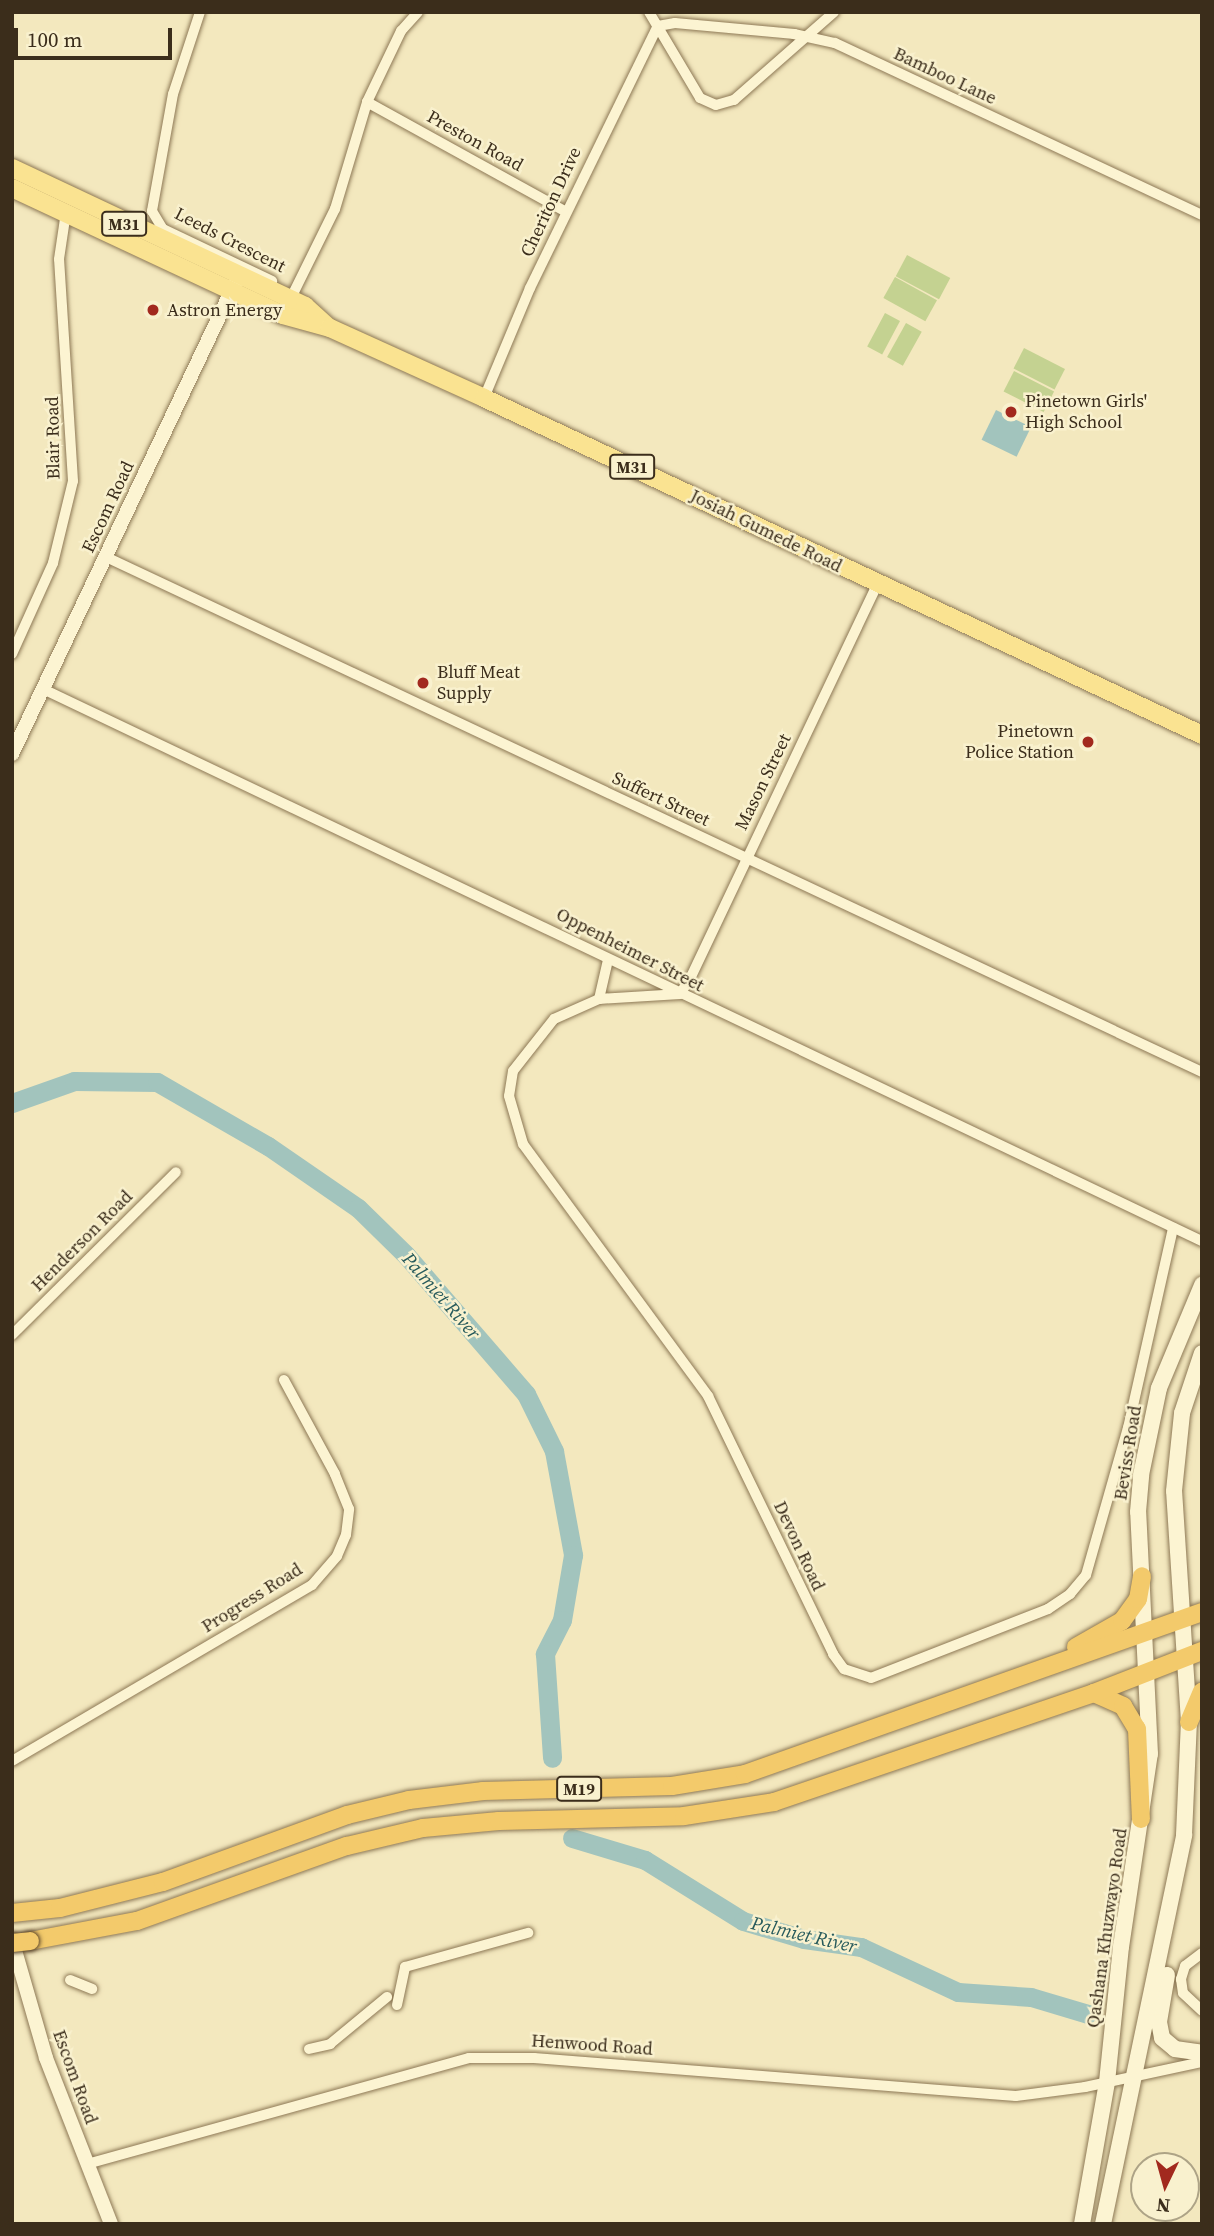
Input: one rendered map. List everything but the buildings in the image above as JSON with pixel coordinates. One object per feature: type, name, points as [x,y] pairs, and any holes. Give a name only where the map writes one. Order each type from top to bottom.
[{"type":"highway","points":[[978,1692],[1113,1629],[1138,1599],[1142,1576]]},
{"type":"highway","name":"M19","points":[[19,1912],[163,1882],[389,1804],[483,1791],[671,1786],[745,1774],[1146,1635],[1202,1612]]},
{"type":"highway","name":"M19","points":[[18,1941],[138,1922],[347,1846],[424,1828],[684,1816],[774,1802],[1094,1693],[1194,1654]]},
{"type":"highway","points":[[1189,1722],[1202,1692]]},
{"type":"highway","points":[[1094,1693],[1123,1706],[1138,1729],[1141,1819]]},
{"type":"main road","name":"Josiah Gumede Road","points":[[12,168],[235,284]]},
{"type":"main road","name":"Josiah Gumede Road","points":[[12,188],[235,284],[289,302],[330,328],[1202,736]]},
{"type":"main road","name":"Beviss Road","points":[[1146,1635],[1138,1512],[1149,1433],[1174,1348],[1202,1285]]},
{"type":"main road","points":[[1103,2224],[1132,2076],[1162,1956],[1184,1835],[1194,1654],[1182,1620],[1174,1491],[1182,1413],[1202,1353]]},
{"type":"main road","name":"Qashana Khuzwayo Road","points":[[1082,2224],[1107,2082],[1121,1947],[1150,1754],[1146,1635]]},
{"type":"main road","points":[[1162,1956],[1167,1974],[1159,2022],[1162,2038],[1175,2049],[1202,2053]]},
{"type":"street","name":"Leeds Crescent","points":[[200,12],[173,94],[152,211],[163,229],[289,302],[335,209],[367,102],[395,42],[418,12]]},
{"type":"street","points":[[649,12],[704,103],[734,100],[834,12]]},
{"type":"street","name":"Bamboo Lane","points":[[658,26],[675,23],[806,35],[835,44],[1202,215]]},
{"type":"street","name":"Cheriton Drive","points":[[484,398],[566,212],[658,26]]},
{"type":"street","name":"Preston Road","points":[[367,102],[566,212]]},
{"type":"street","name":"Blair Road","points":[[12,654],[53,563],[73,481],[59,259],[66,212]]},
{"type":"street","name":"Escom Road","points":[[12,754],[235,284]]},
{"type":"street","name":"Suffert Street","points":[[106,557],[1202,1072]]},
{"type":"street","name":"Mason Street","points":[[680,994],[703,955],[746,858],[877,584]]},
{"type":"street","name":"Oppenheimer Street","points":[[43,689],[608,961],[1202,1241]]},
{"type":"street","points":[[599,999],[608,961]]},
{"type":"street","name":"Devon Road","points":[[680,994],[599,999],[554,1019],[513,1071],[512,1117],[523,1144],[555,1192],[708,1396],[816,1625],[851,1673],[871,1678],[900,1670],[1048,1609],[1080,1585],[1093,1560],[1128,1428],[1173,1228]]},
{"type":"street","name":"Henderson Road","points":[[12,1335],[176,1172]]},
{"type":"street","name":"Progress Road","points":[[12,1761],[312,1585],[337,1556],[346,1535],[349,1509],[335,1474],[284,1380]]},
{"type":"street","points":[[397,2005],[405,1967],[528,1933]]},
{"type":"street","name":"Escom Road","points":[[18,1941],[34,2024],[111,2224]]},
{"type":"street","points":[[1202,1953],[1185,1966],[1181,1979],[1183,1993],[1202,2011]]},
{"type":"street","points":[[71,1980],[92,1989]]},
{"type":"street","points":[[309,2049],[330,2044],[387,1997]]},
{"type":"street","name":"Henwood Road","points":[[87,2164],[469,2059],[534,2058],[1016,2096],[1107,2082],[1202,2062]]},
{"type":"green space","points":[[907,255],[950,278],[939,299],[896,276]]},
{"type":"green space","points":[[895,277],[937,300],[925,321],[883,298]]},
{"type":"green space","points":[[885,313],[900,321],[882,355],[867,347]]},
{"type":"green space","points":[[906,323],[922,332],[903,366],[887,357]]},
{"type":"green space","points":[[1024,348],[1065,369],[1055,389],[1014,368]]},
{"type":"green space","points":[[1014,371],[1054,391],[1044,412],[1004,391]]},
{"type":"water","points":[[996,410],[1031,427],[1017,457],[982,440]]},
{"type":"waterway","name":"Palmiet River","points":[[12,1103],[74,1081],[157,1082],[268,1146],[358,1208],[406,1255],[526,1394],[554,1451],[573,1555],[562,1620],[545,1654],[552,1758]]},
{"type":"waterway","name":"Palmiet River","points":[[572,1838],[645,1860],[743,1921],[804,1939],[861,1947],[958,1992],[1031,1997],[1088,2014]]},
{"type":"place","name":"Astron Energy","points":[[153,310]]},
{"type":"place","name":"Pinetown Girls' High School","points":[[1011,412]]},
{"type":"place","name":"Bluff Meat Supply","points":[[423,683]]},
{"type":"place","name":"Pinetown Police Station","points":[[1088,742]]}]
